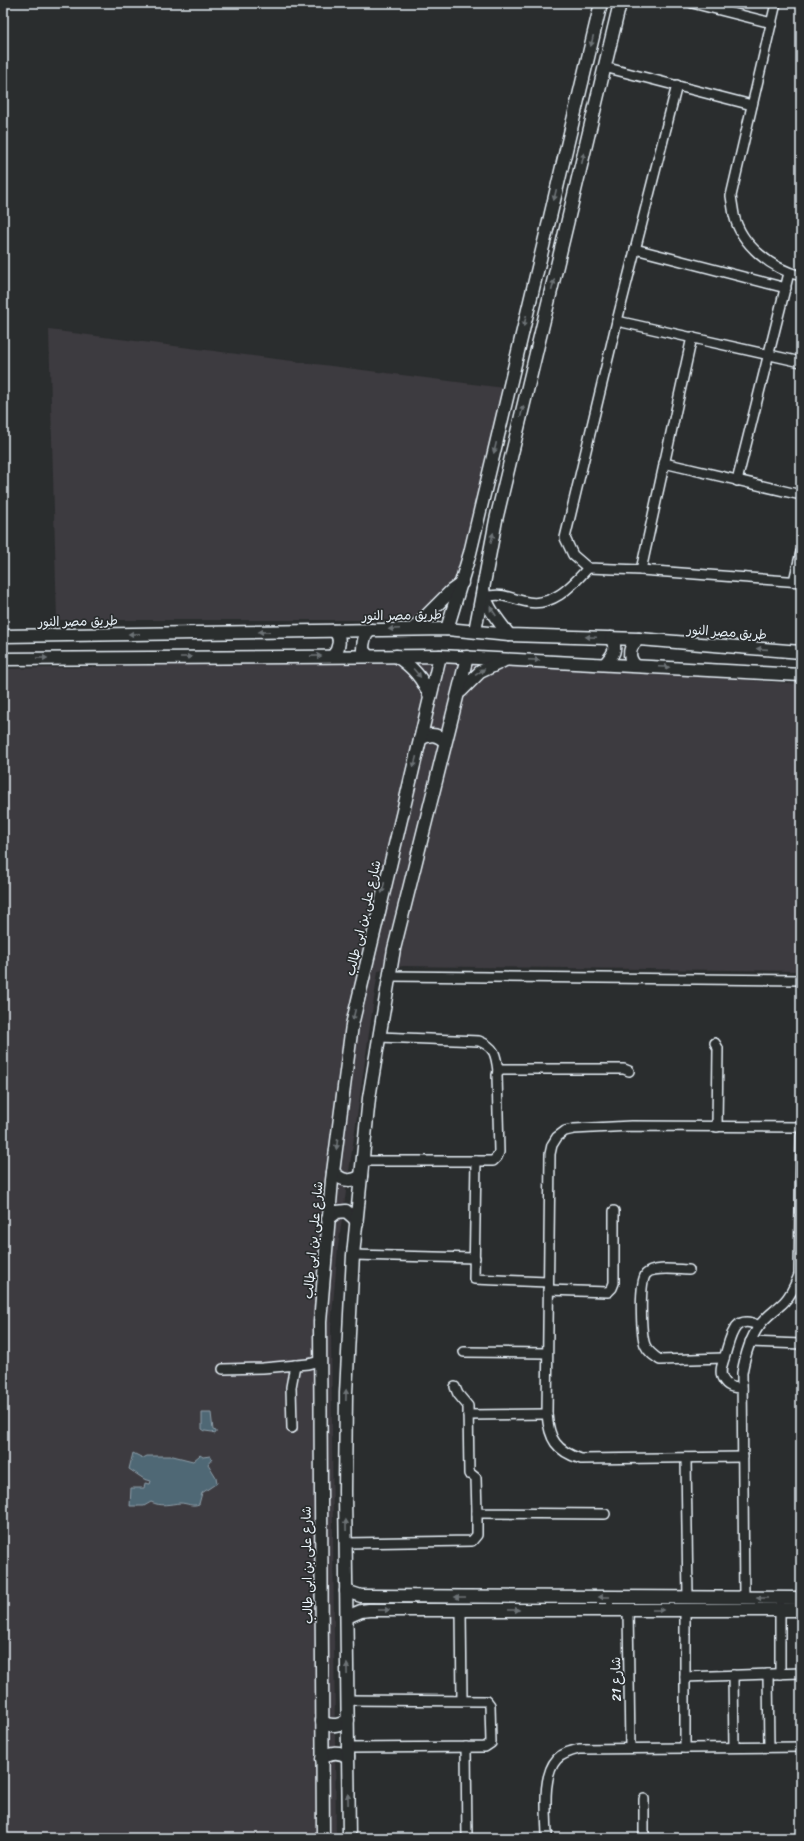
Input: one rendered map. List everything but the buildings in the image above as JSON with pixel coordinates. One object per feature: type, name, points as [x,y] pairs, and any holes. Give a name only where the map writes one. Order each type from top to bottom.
[{"type":"street","points":[[447,628],[470,553],[600,3]]},
{"type":"street","points":[[475,631],[484,591],[488,556],[620,3]]},
{"type":"street","points":[[692,3],[772,23]]},
{"type":"street","points":[[776,3],[731,196],[734,216],[743,234],[755,250],[770,263],[789,273],[801,276]]},
{"type":"street","points":[[604,68],[677,85],[752,105]]},
{"type":"street","points":[[677,85],[617,320],[565,538],[569,550],[588,568],[641,570],[797,582],[801,552]]},
{"type":"street","points":[[635,249],[786,288]]},
{"type":"street","points":[[737,481],[789,273]]},
{"type":"street","points":[[617,320],[801,362]]},
{"type":"street","points":[[641,570],[692,338]]},
{"type":"street","points":[[664,463],[801,495]]},
{"type":"street","points":[[470,553],[488,556]]},
{"type":"street","points":[[484,591],[507,595],[522,601],[537,604],[564,592],[588,568]]},
{"type":"street","points":[[414,628],[462,583]]},
{"type":"street","points":[[484,591],[508,634]]},
{"type":"street","name":"طريق مصر النور","points":[[3,636],[447,628],[508,634],[639,639],[801,652]]},
{"type":"street","points":[[368,656],[363,650],[363,644],[366,634],[371,630]]},
{"type":"street","points":[[333,656],[339,644],[338,636],[334,631]]},
{"type":"street","points":[[605,664],[614,654],[615,646],[611,638]]},
{"type":"street","points":[[635,665],[631,658],[631,649],[635,642],[639,639]]},
{"type":"street","points":[[396,656],[408,664],[417,673],[425,684],[430,696]]},
{"type":"street","points":[[3,658],[440,656],[635,665],[801,675]]},
{"type":"street","name":"شارع على بن ابى طالب","points":[[323,1838],[320,1322],[328,1219],[352,1025],[440,656]]},
{"type":"street","points":[[348,1838],[346,1394],[353,1255],[369,1098],[389,976],[410,882],[445,742],[459,694],[467,657]]},
{"type":"street","points":[[459,694],[480,672],[494,664],[509,659]]},
{"type":"street","points":[[420,739],[430,735],[441,738],[445,742]]},
{"type":"street","points":[[389,976],[801,980]]},
{"type":"street","points":[[363,1161],[492,1161],[498,1157],[498,1071],[497,1059],[493,1050],[487,1044],[479,1041],[379,1037]]},
{"type":"street","points":[[715,1043],[718,1048],[717,1127]]},
{"type":"street","points":[[498,1071],[502,1069],[624,1069],[628,1071]]},
{"type":"street","points":[[743,1457],[581,1459],[570,1456],[561,1450],[553,1441],[548,1430],[547,1414],[550,1154],[552,1145],[557,1137],[564,1131],[574,1129],[631,1126],[801,1127]]},
{"type":"street","points":[[744,1598],[742,1388],[745,1357],[750,1342],[759,1326],[794,1290],[800,1275],[801,1136]]},
{"type":"street","points":[[476,1161],[474,1279],[608,1292],[614,1283],[614,1211]]},
{"type":"street","points":[[333,1172],[345,1180],[351,1181],[361,1176]]},
{"type":"street","points":[[328,1219],[336,1212],[346,1211],[357,1223]]},
{"type":"street","points":[[353,1255],[474,1258]]},
{"type":"street","points":[[689,1270],[653,1270],[646,1274],[642,1283],[643,1336],[645,1346],[651,1355],[660,1360],[724,1358]]},
{"type":"street","points":[[742,1388],[731,1387],[723,1380],[721,1370],[724,1358],[732,1331],[737,1325],[745,1322],[752,1322],[759,1326]]},
{"type":"street","points":[[750,1342],[801,1344]]},
{"type":"street","points":[[464,1352],[548,1353]]},
{"type":"street","points":[[223,1369],[263,1368],[320,1361]]},
{"type":"street","points":[[292,1428],[291,1387],[295,1365]]},
{"type":"street","points":[[346,1543],[472,1541],[477,1535],[476,1478],[470,1474],[468,1406],[458,1394],[455,1387]]},
{"type":"street","points":[[468,1415],[547,1414]]},
{"type":"street","points":[[685,1748],[684,1610],[688,1604],[685,1598],[686,1458]]},
{"type":"street","points":[[477,1513],[605,1514]]},
{"type":"street","points":[[346,1591],[361,1596],[744,1598],[780,1604],[801,1610]]},
{"type":"street","points":[[347,1617],[353,1613],[369,1610],[684,1610],[780,1604],[801,1598]]},
{"type":"street","points":[[780,1604],[780,1674]]},
{"type":"street","points":[[461,1610],[462,1700]]},
{"type":"street","name":"شارع 21","points":[[628,1610],[630,1748]]},
{"type":"street","points":[[685,1677],[801,1673]]},
{"type":"street","points":[[768,1674],[769,1747]]},
{"type":"street","points":[[733,1675],[734,1747]]},
{"type":"street","points":[[322,1759],[329,1753],[334,1752],[342,1753],[485,1747],[490,1745],[490,1705],[487,1700],[347,1700]]},
{"type":"street","points":[[322,1721],[326,1724],[336,1725],[348,1720]]},
{"type":"street","points":[[466,1747],[467,1838]]},
{"type":"street","points":[[547,1838],[547,1782],[550,1769],[557,1759],[567,1752],[579,1749],[801,1747]]},
{"type":"street","points":[[644,1799],[644,1838]]},
{"type":"shaded area","points":[[49,330],[504,388],[456,587],[412,620],[57,620]]},
{"type":"shaded area","points":[[453,658],[801,684],[801,971],[403,966],[378,971],[338,1247],[331,1327],[336,1838],[3,1838],[3,669]]},
{"type":"water","points":[[202,1413],[211,1413],[213,1430],[216,1431],[216,1433],[214,1434],[202,1429]]},
{"type":"water","points":[[133,1453],[143,1458],[147,1456],[173,1456],[193,1461],[200,1455],[203,1457],[210,1456],[212,1459],[208,1464],[216,1477],[217,1483],[202,1493],[199,1504],[196,1505],[180,1503],[162,1505],[151,1502],[144,1506],[130,1506],[131,1488],[144,1488],[145,1483],[150,1484],[151,1481],[144,1479],[129,1469]]}]
